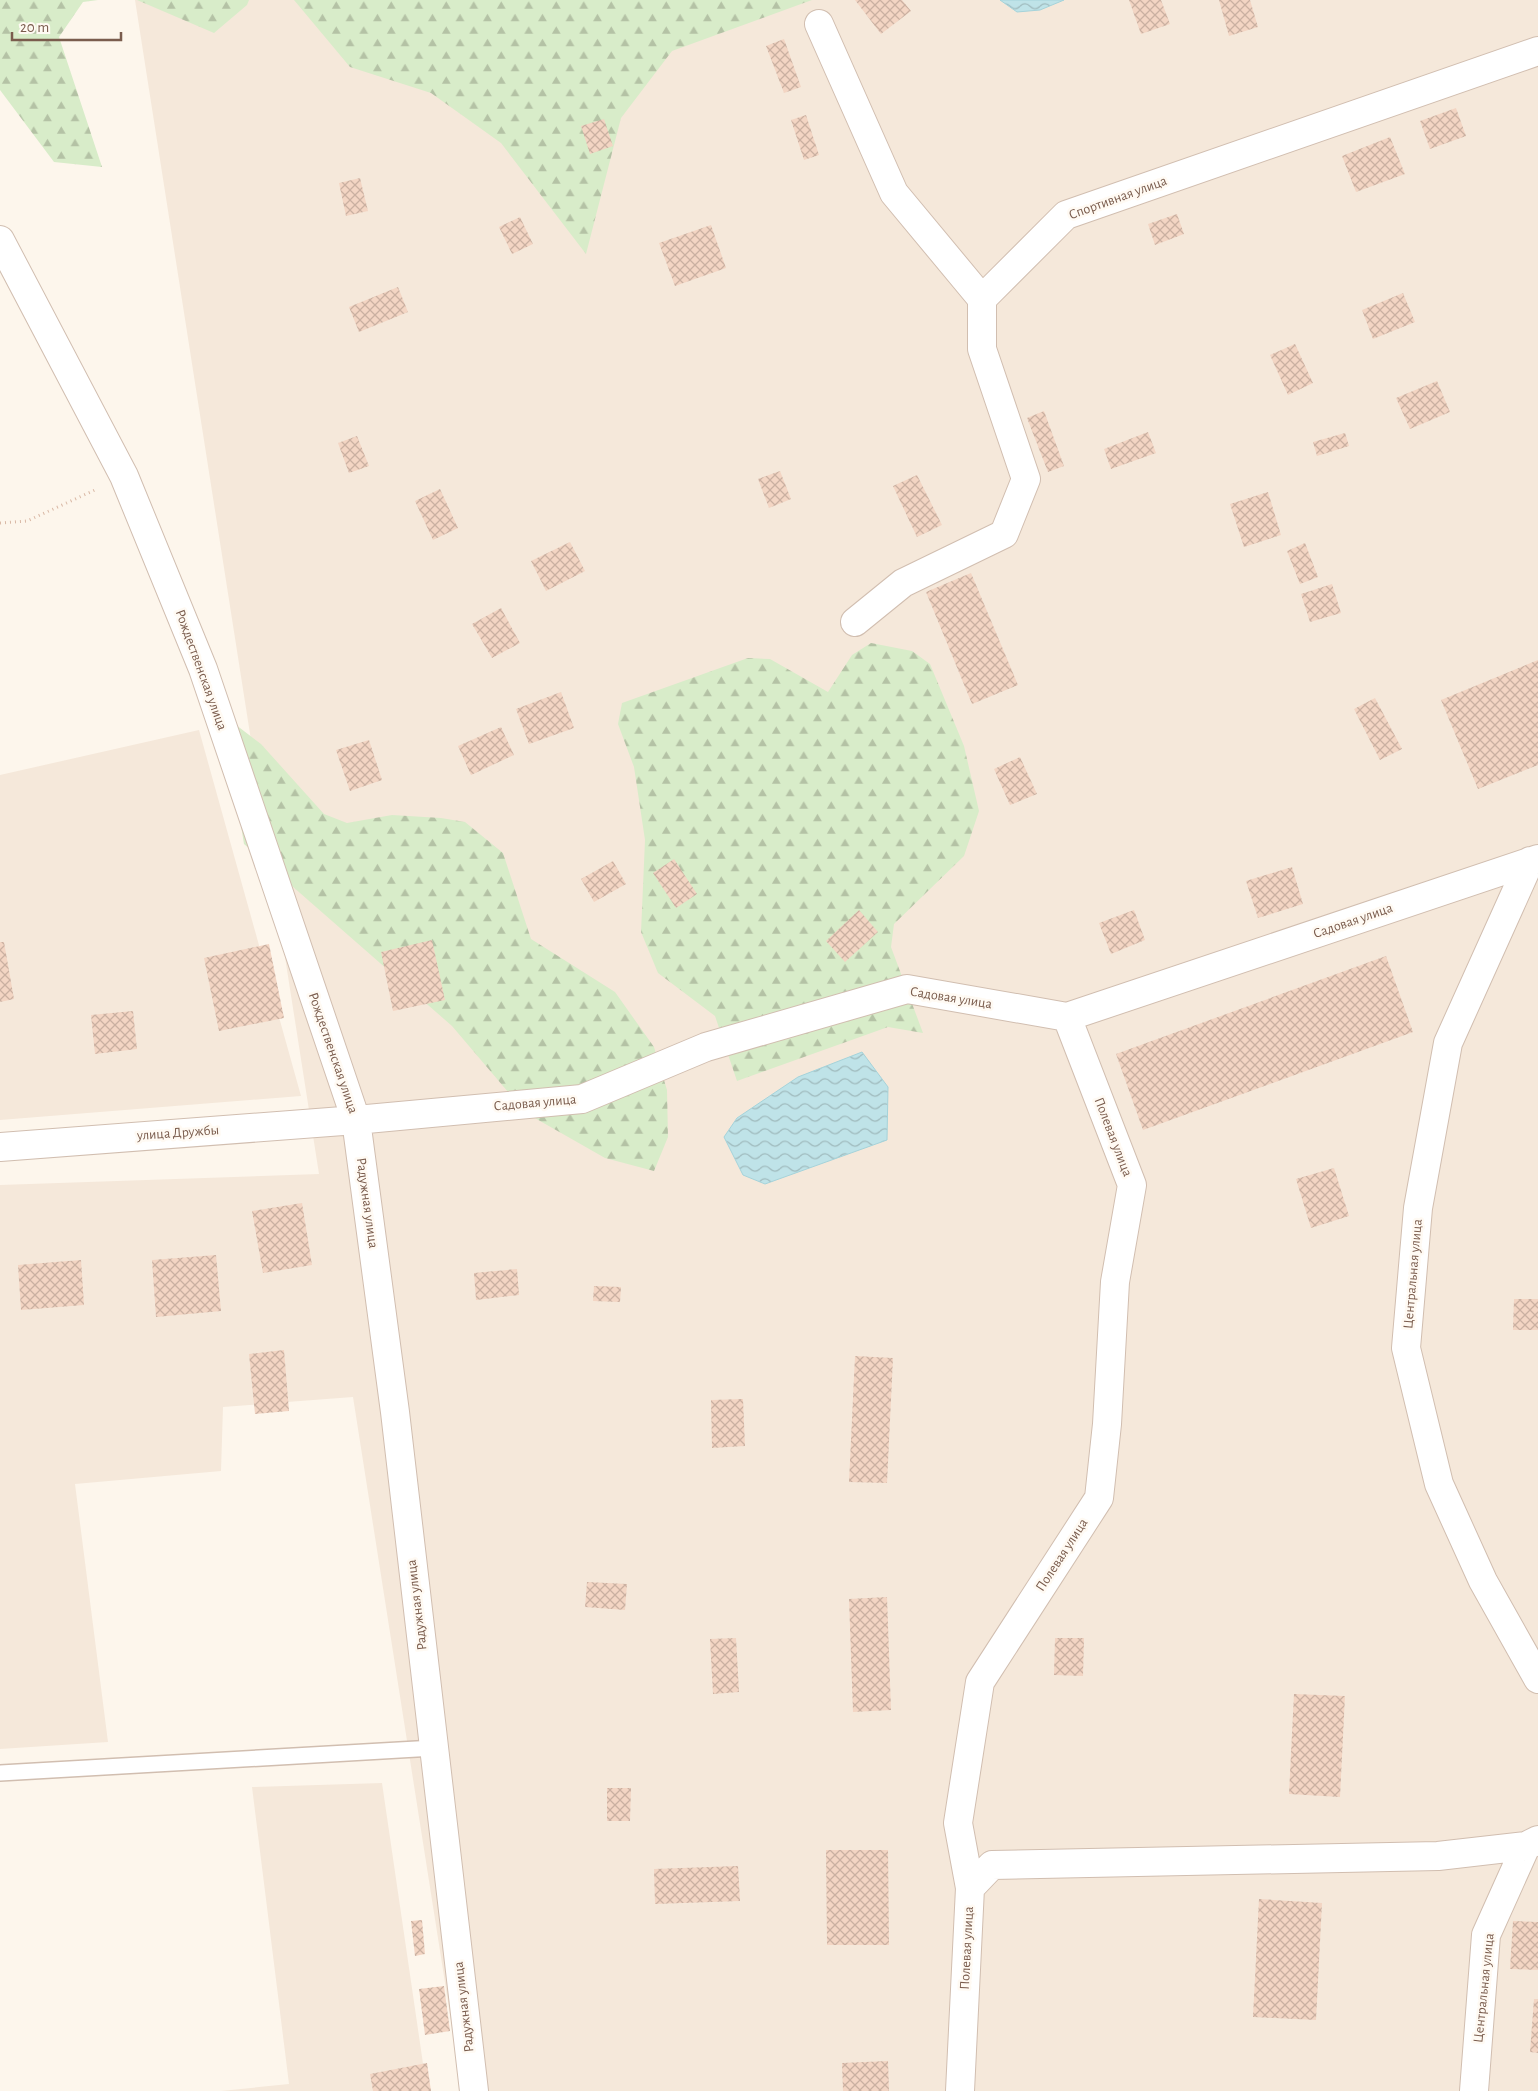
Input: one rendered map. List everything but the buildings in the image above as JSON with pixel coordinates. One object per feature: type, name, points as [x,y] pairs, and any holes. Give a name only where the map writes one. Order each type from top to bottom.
[{"type":"street","points":[[818,24],[894,193],[982,299],[982,349],[1026,479],[1004,534],[903,583],[855,622]]},
{"type":"street","name":"Спортивная улица","points":[[982,299],[1066,215],[1538,51]]},
{"type":"street","name":"Рождественская улица","points":[[0,240],[124,476],[203,669],[356,1120]]},
{"type":"street","name":"Садовая улица","points":[[356,1120],[582,1099],[706,1046],[907,990],[1067,1017],[1534,860]]},
{"type":"street","name":"Центральная улица","points":[[1534,860],[1448,1043],[1418,1208],[1406,1348],[1438,1484],[1483,1581],[1538,1678]]},
{"type":"street","name":"Полевая улица","points":[[960,2091],[970,1888],[958,1823],[980,1682],[1099,1498],[1107,1424],[1115,1282],[1132,1185],[1067,1017]]},
{"type":"street","name":"улица Дружбы","points":[[0,1147],[356,1120]]},
{"type":"street","name":"Радужная улица","points":[[356,1120],[395,1412],[474,2091]]},
{"type":"street","points":[[970,1888],[992,1865],[1438,1856],[1532,1843]]},
{"type":"street","name":"Центральная улица","points":[[1474,2091],[1486,1935],[1532,1843]]},
{"type":"lane","points":[[0,1773],[434,1748]]},
{"type":"path","points":[[0,523],[27,521],[124,476]]},
{"type":"shaded area","points":[[135,0],[1538,0],[1538,2091],[462,2091],[353,1397],[223,1407],[221,1471],[75,1484],[108,1742],[0,1749],[0,1185],[319,1174]]},
{"type":"shaded area","points":[[199,730],[301,1096],[0,1120],[0,775]]},
{"type":"shaded area","points":[[382,1783],[427,2091],[221,2091],[289,2084],[252,1787]]},
{"type":"green space","points":[[0,0],[98,0],[83,2],[59,37],[102,167],[54,162],[0,90]]},
{"type":"green space","points":[[137,0],[249,0],[247,5],[214,33]]},
{"type":"green space","points":[[294,0],[812,0],[672,51],[621,118],[586,254],[501,143],[431,93],[350,67]]},
{"type":"green space","points":[[871,643],[912,651],[930,664],[964,746],[979,811],[964,856],[894,924],[891,947],[923,1033],[888,1027],[737,1081],[715,1016],[658,973],[641,932],[645,840],[634,767],[618,724],[622,703],[748,658],[770,659],[828,692],[852,655]]},
{"type":"green space","points":[[223,715],[261,744],[324,814],[347,823],[392,815],[441,818],[465,822],[503,853],[531,939],[615,992],[654,1047],[667,1090],[668,1137],[654,1171],[605,1158],[526,1113],[452,1026],[244,844]]},
{"type":"water","points":[[1000,0],[1064,0],[1040,10],[1017,12]]},
{"type":"water","points":[[862,1052],[888,1087],[887,1140],[765,1184],[743,1175],[724,1137],[737,1118],[798,1077]]}]
